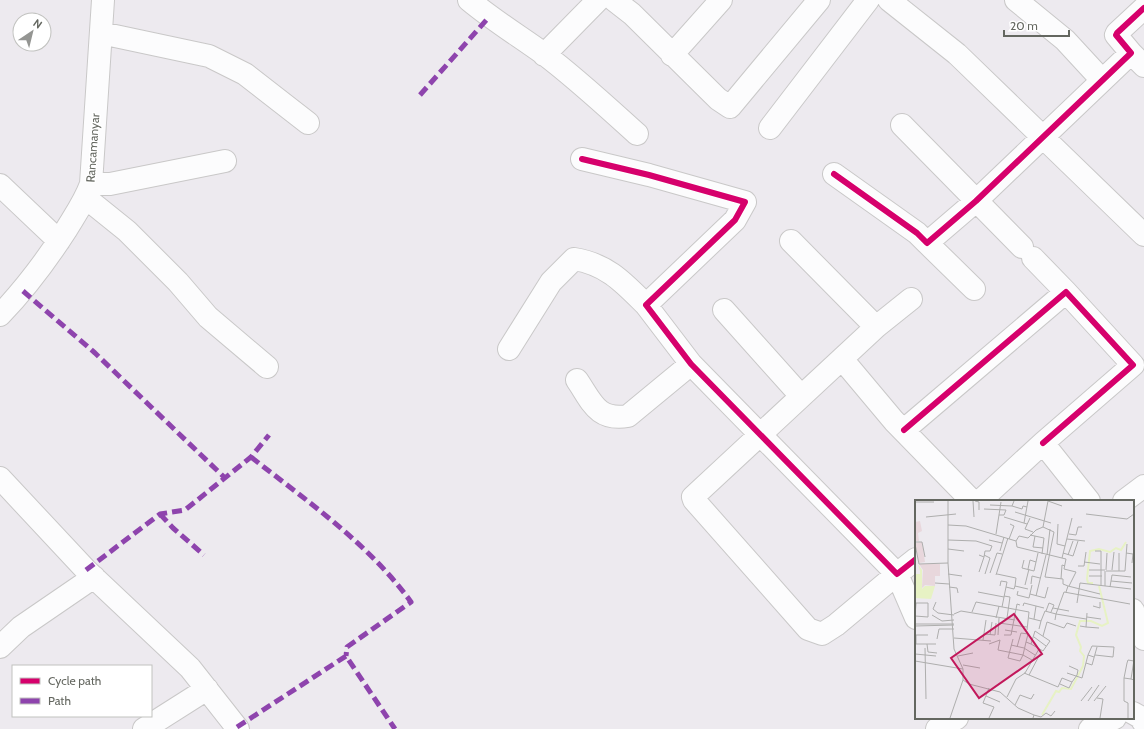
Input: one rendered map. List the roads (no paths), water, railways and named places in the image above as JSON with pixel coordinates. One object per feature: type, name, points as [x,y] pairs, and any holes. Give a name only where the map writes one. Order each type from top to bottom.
[{"type":"street","name":"Rancamanyar","points":[[0,315],[23,291],[58,241],[89,191],[103,0]]},
{"type":"street","points":[[544,55],[598,0]]},
{"type":"street","points":[[614,0],[632,14],[718,99],[730,107],[818,0]]},
{"type":"street","points":[[672,55],[721,0]]},
{"type":"street","points":[[770,128],[868,0]]},
{"type":"street","points":[[889,0],[957,54],[1144,235]]},
{"type":"street","points":[[1016,0],[1065,40],[1101,79]]},
{"type":"street","points":[[484,4],[544,55],[585,87],[637,134]]},
{"type":"street","points":[[927,243],[976,201],[1043,138],[1101,79],[1137,59],[1116,35],[1116,33],[1144,8]]},
{"type":"street","points":[[101,33],[209,56],[245,74],[308,123]]},
{"type":"street","points":[[902,125],[1066,292],[1133,365],[1043,443],[981,500]]},
{"type":"street","points":[[582,159],[649,174],[745,202],[735,220],[646,305]]},
{"type":"street","points":[[225,161],[110,184],[89,191],[127,232],[178,282],[208,317],[267,367]]},
{"type":"street","points":[[834,174],[917,233],[974,289]]},
{"type":"street","points":[[0,185],[58,241]]},
{"type":"street","points":[[791,240],[876,327]]},
{"type":"street","points":[[509,349],[551,282],[574,259],[588,261],[605,269],[621,280],[646,305],[691,364],[897,574],[915,616]]},
{"type":"street","points":[[904,430],[1066,292]]},
{"type":"street","points":[[911,299],[876,327],[759,434],[694,495],[694,500],[808,629],[822,634],[836,625],[915,560]]},
{"type":"street","points":[[724,310],[801,396]]},
{"type":"street","points":[[842,359],[904,430],[971,500]]},
{"type":"street","points":[[577,380],[599,412],[616,418],[628,416],[691,364]]},
{"type":"street","points":[[1043,443],[1088,500]]},
{"type":"street","points":[[0,478],[41,523],[94,577],[190,668],[238,729]]},
{"type":"street","points":[[1125,500],[1144,486]]},
{"type":"street","points":[[0,646],[21,627],[94,577]]},
{"type":"street","points":[[1134,613],[1144,639]]},
{"type":"street","points":[[1134,653],[1144,650]]},
{"type":"street","points":[[144,729],[207,689]]},
{"type":"street","points":[[1134,714],[1140,717],[1144,723]]},
{"type":"street","points":[[938,729],[955,719]]},
{"type":"street","points":[[1090,729],[1113,719]]}]
